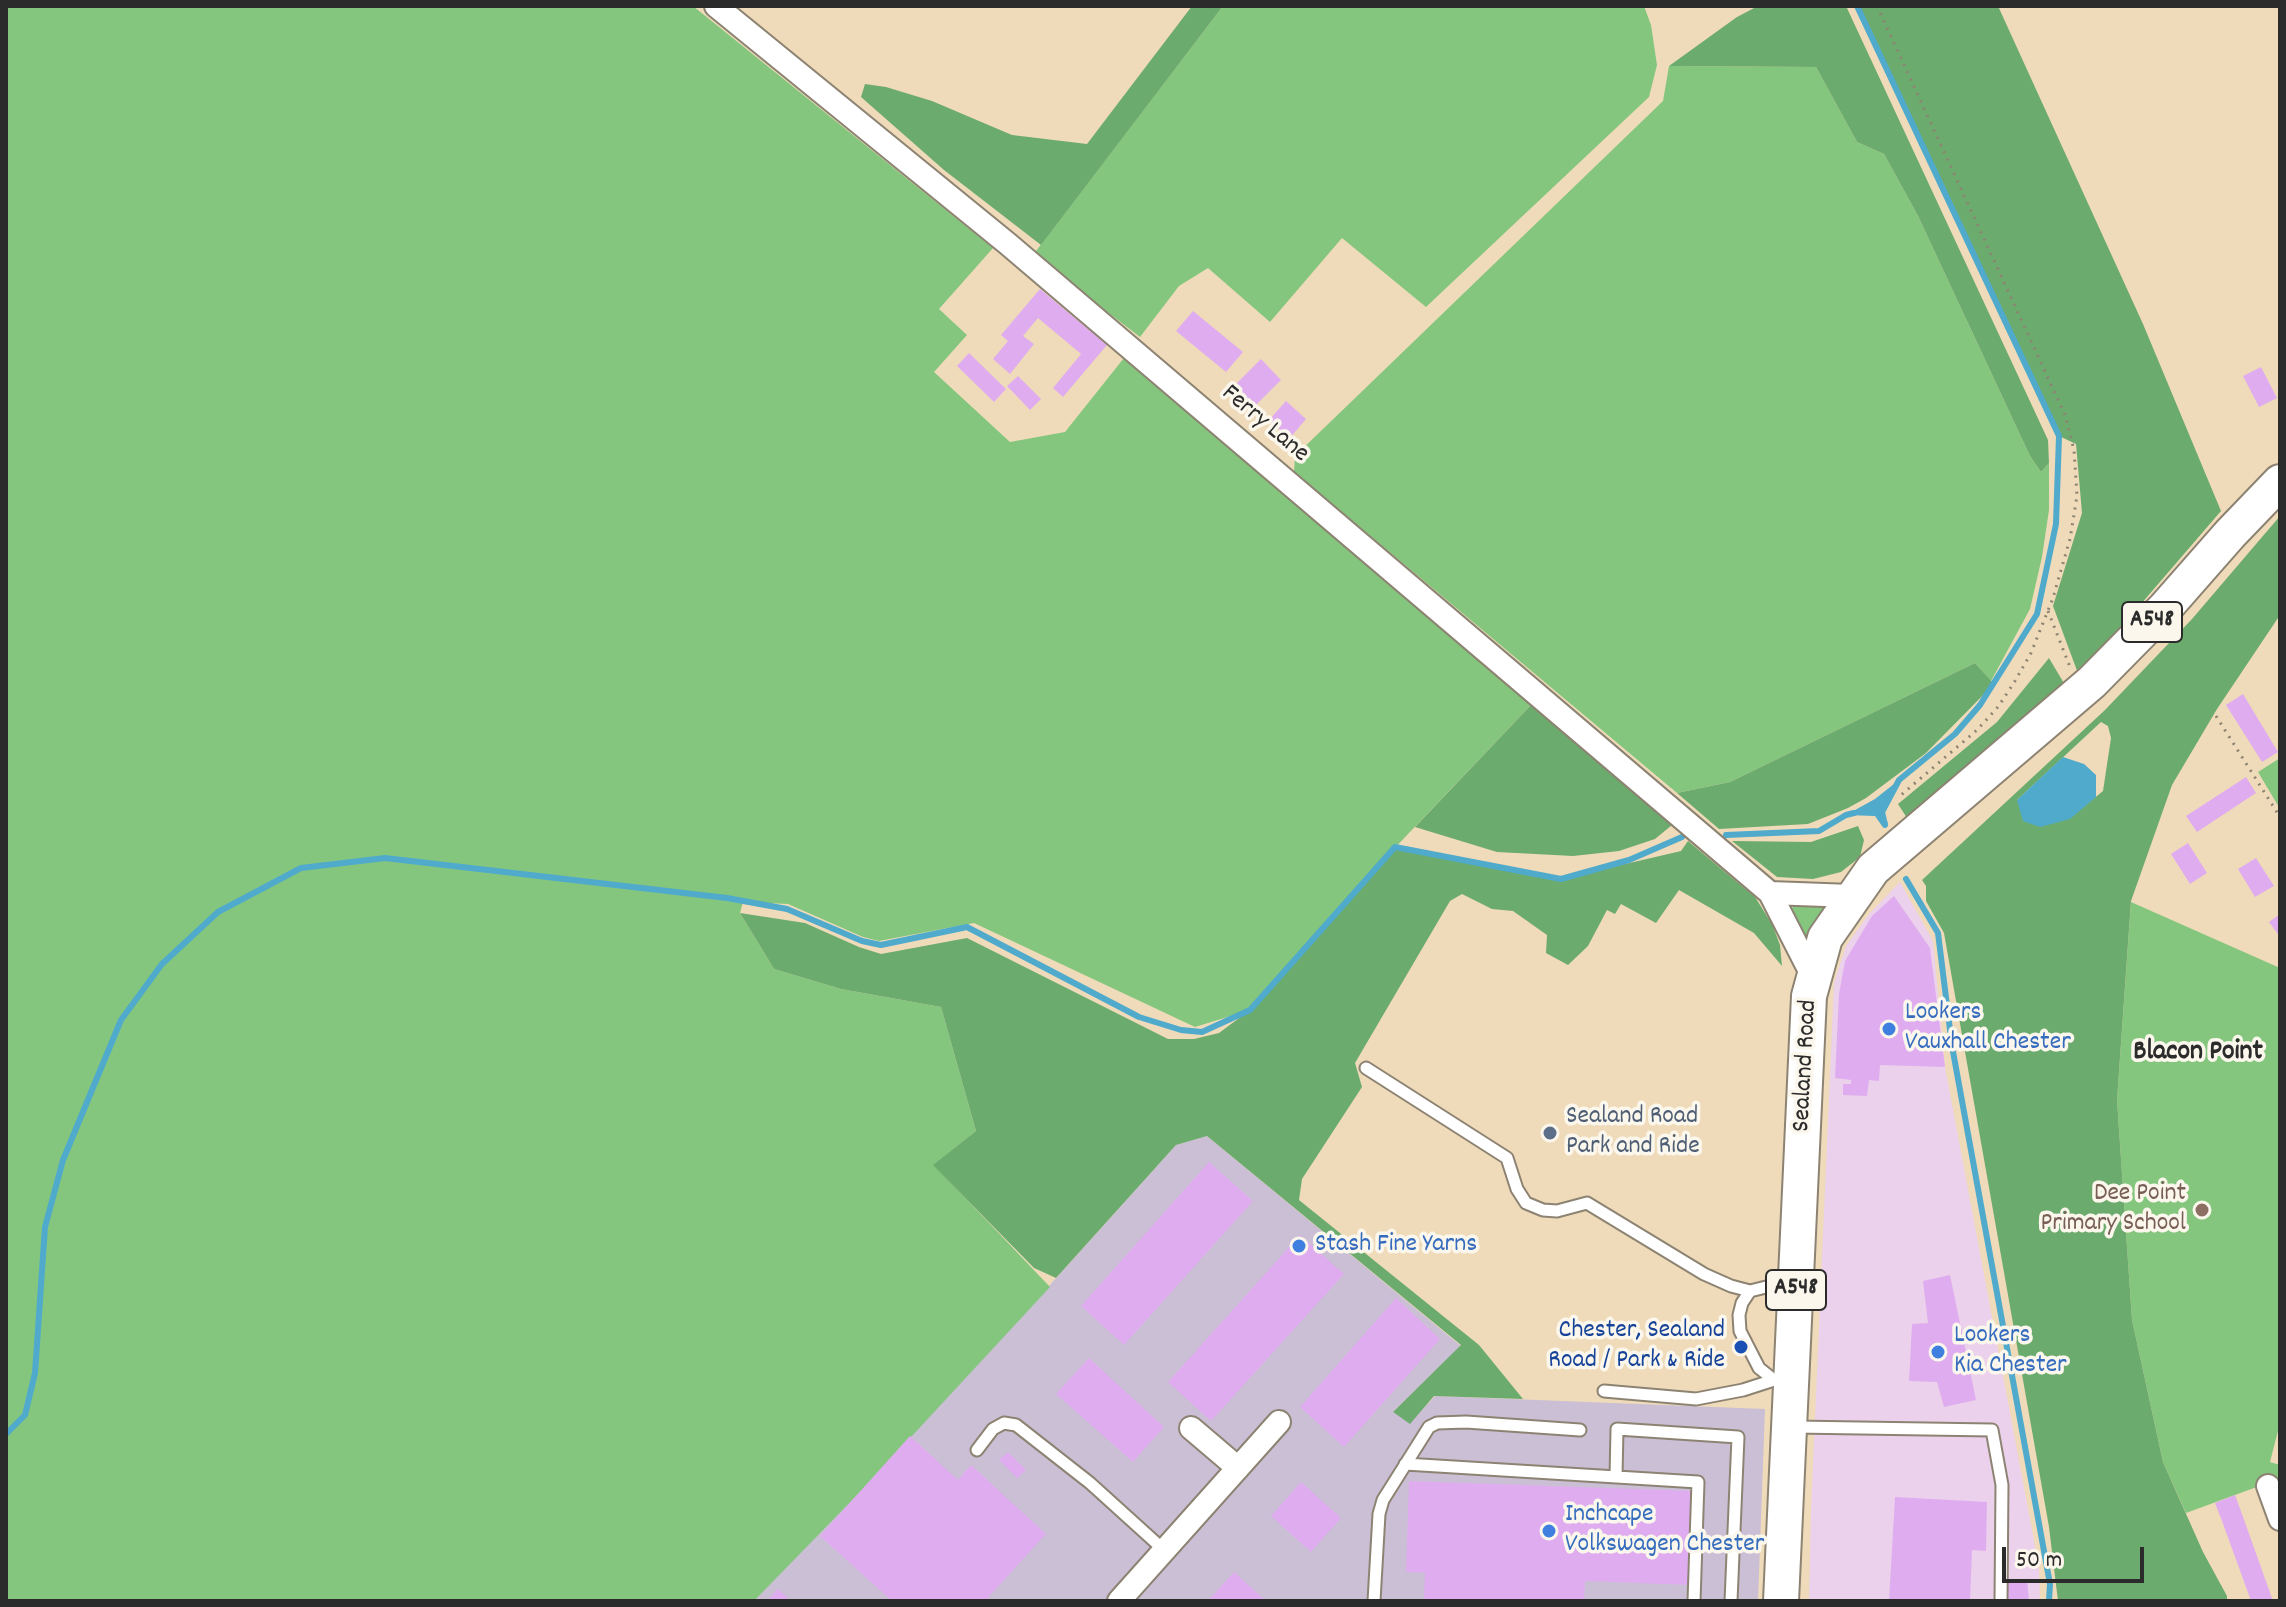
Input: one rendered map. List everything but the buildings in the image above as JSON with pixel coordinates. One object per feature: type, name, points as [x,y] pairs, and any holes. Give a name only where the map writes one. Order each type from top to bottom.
[{"type":"main road","name":"Sealand Road","points":[[1781,1601],[1790,1427],[1783,1381],[1797,1285],[1809,996],[1825,938],[1852,896],[1883,860],[2079,693],[2165,608],[2280,482]]},
{"type":"street","name":"Ferry Lane","points":[[716,6],[814,89],[1008,244],[1770,893],[1814,979]]},
{"type":"street","points":[[1770,893],[1852,896]]},
{"type":"street","points":[[1119,1601],[1279,1422]]},
{"type":"street","points":[[1191,1428],[1238,1468]]},
{"type":"street","points":[[2268,1486],[2280,1519]]},
{"type":"lane","points":[[1366,1068],[1507,1158],[1517,1189],[1526,1203],[1543,1210],[1557,1211],[1587,1203],[1704,1274],[1750,1291],[1774,1285],[1797,1285]]},
{"type":"lane","points":[[1750,1291],[1742,1303],[1740,1331],[1759,1368],[1783,1381]]},
{"type":"lane","points":[[1604,1391],[1696,1399],[1783,1381]]},
{"type":"lane","points":[[1374,1601],[1379,1514],[1383,1500],[1429,1427],[1437,1423],[1466,1422],[1580,1430]]},
{"type":"lane","points":[[977,1450],[993,1429],[1004,1423],[1016,1425],[1090,1483],[1164,1550]]},
{"type":"lane","points":[[1790,1427],[1992,1430],[2002,1485],[2001,1601]]},
{"type":"lane","points":[[1616,1477],[1617,1429],[1738,1437],[1731,1601]]},
{"type":"lane","points":[[1405,1464],[1698,1482],[1694,1601]]},
{"type":"path","points":[[1877,6],[2065,415],[2074,450],[2077,496],[2070,539],[2048,611],[2031,653],[1998,707],[1977,730],[1900,796]]},
{"type":"path","points":[[2048,611],[2079,693]]},
{"type":"path","points":[[2216,716],[2280,817]]},
{"type":"path","points":[[2274,808],[2280,805]]},
{"type":"shaded area","points":[[1900,882],[1933,941],[1945,1067],[2039,1567],[2040,1601],[1809,1601],[1834,983],[1846,946],[1869,914]]},
{"type":"shaded area","points":[[1207,1136],[1461,1346],[1393,1412],[1410,1423],[1435,1396],[1765,1409],[1758,1601],[754,1601],[1031,1306],[1176,1145]]},
{"type":"green space","points":[[6,6],[693,6],[993,248],[939,309],[967,335],[934,372],[1010,442],[1065,432],[1124,358],[1532,704],[1388,855],[1250,1010],[1195,1027],[974,923],[879,941],[788,904],[743,902],[740,913],[774,969],[841,989],[941,1007],[976,1131],[934,1165],[1050,1287],[861,1491],[754,1601],[6,1601]]},
{"type":"green space","points":[[1192,6],[1223,6],[1041,245],[944,170],[861,97],[865,84],[886,87],[932,101],[1012,135],[1087,144]]},
{"type":"green space","points":[[1223,6],[1644,6],[1651,25],[1657,65],[1649,97],[1426,307],[1342,238],[1270,322],[1208,268],[1179,286],[1140,337],[1033,255]]},
{"type":"green space","points":[[1758,6],[1846,6],[2048,440],[2049,463],[2041,472],[2030,456],[1918,216],[1884,154],[1857,142],[1816,67],[1669,66],[1737,17]]},
{"type":"green space","points":[[1857,6],[1998,6],[2143,324],[2221,511],[2079,676],[2053,606],[2082,513],[2076,444],[2059,436]]},
{"type":"green space","points":[[1669,66],[1816,67],[1857,142],[1884,154],[1918,216],[2030,456],[2041,472],[2049,463],[2049,510],[2030,609],[1991,681],[1975,663],[1730,782],[1677,793],[1294,472],[1295,456],[1663,101]]},
{"type":"green space","points":[[2280,516],[2280,615],[2217,709],[2172,785],[2131,901],[2117,1100],[2132,1320],[2163,1462],[2227,1601],[2058,1601],[2049,1527],[1944,933],[1926,901],[1926,886],[1922,880],[2105,710],[2192,619]],"holes":[[[2101,722],[2108,726],[2111,738],[2103,791],[2070,818],[2017,800]]]},
{"type":"green space","points":[[2049,658],[2065,685],[1907,818],[1898,804],[1997,722]]},
{"type":"green space","points":[[1975,663],[1994,684],[1926,753],[1848,808],[1808,824],[1719,829],[1677,793],[1730,782]]},
{"type":"green space","points":[[1532,704],[1672,825],[1655,839],[1619,851],[1573,856],[1497,852],[1415,827]]},
{"type":"green space","points":[[2280,758],[2280,809],[2258,772]]},
{"type":"green space","points":[[1858,826],[1864,840],[1860,857],[1841,872],[1813,879],[1777,877],[1732,841],[1811,842]]},
{"type":"green space","points":[[1688,841],[1755,897],[1772,924],[1780,945],[1782,966],[1754,933],[1679,890],[1656,923],[1621,904],[1615,914],[1607,910],[1588,946],[1568,965],[1546,953],[1547,935],[1513,911],[1492,909],[1462,894],[1450,901],[1355,1063],[1362,1087],[1302,1179],[1299,1200],[1479,1345],[1523,1399],[1434,1396],[1410,1424],[1393,1412],[1461,1345],[1207,1136],[1176,1145],[1056,1278],[1034,1268],[933,1165],[976,1131],[941,1007],[841,989],[774,969],[740,913],[805,923],[881,954],[967,938],[1168,1039],[1194,1039],[1219,1033],[1250,1010],[1395,847],[1561,879],[1681,851]]},
{"type":"green space","points":[[1823,901],[1827,910],[1813,937],[1803,938],[1790,912],[1796,902]]},
{"type":"green space","name":"Dee Point Primary School","points":[[2131,902],[2280,968],[2280,1423],[2270,1462],[2280,1465],[2280,1482],[2254,1488],[2186,1513],[2163,1462],[2132,1320],[2117,1100]]},
{"type":"water","points":[[2063,757],[2084,764],[2096,775],[2096,797],[2070,819],[2040,827],[2023,821],[2017,800]]},
{"type":"water","points":[[1899,780],[1882,812],[1888,823],[1885,825],[1882,826],[1875,816],[1846,815],[1875,799]]},
{"type":"waterway","points":[[1857,6],[2059,436],[2056,524],[2037,614],[1980,705],[1955,734],[1899,780],[1882,812],[1885,825]]},
{"type":"waterway","points":[[1726,835],[1819,831],[1854,813]]},
{"type":"waterway","points":[[6,1434],[25,1415],[35,1373],[45,1227],[63,1160],[121,1020],[162,964],[218,912],[301,868],[385,858],[727,898],[787,909],[862,941],[881,945],[967,927],[1139,1017],[1181,1030],[1202,1032],[1250,1010],[1395,847],[1561,879],[1629,860],[1682,837]]},
{"type":"waterway","points":[[1906,879],[1938,933],[1952,1046],[2050,1584],[2049,1601]]},
{"type":"place","name":"Lookers Vauxhall Chester","points":[[1889,1029]]},
{"type":"place","name":"Sealand Road Park and Ride","points":[[1550,1133]]},
{"type":"place","name":"Dee Point Primary School","points":[[2202,1210]]},
{"type":"place","name":"Stash Fine Yarns","points":[[1299,1246]]},
{"type":"place","name":"Chester, Sealand Road / Park & Ride","points":[[1741,1347]]},
{"type":"place","name":"Lookers Kia Chester","points":[[1938,1352]]},
{"type":"place","name":"Inchcape Volkswagen Chester","points":[[1549,1531]]},
{"type":"district","name":"Blacon Point","points":[[2198,1054]]}]
